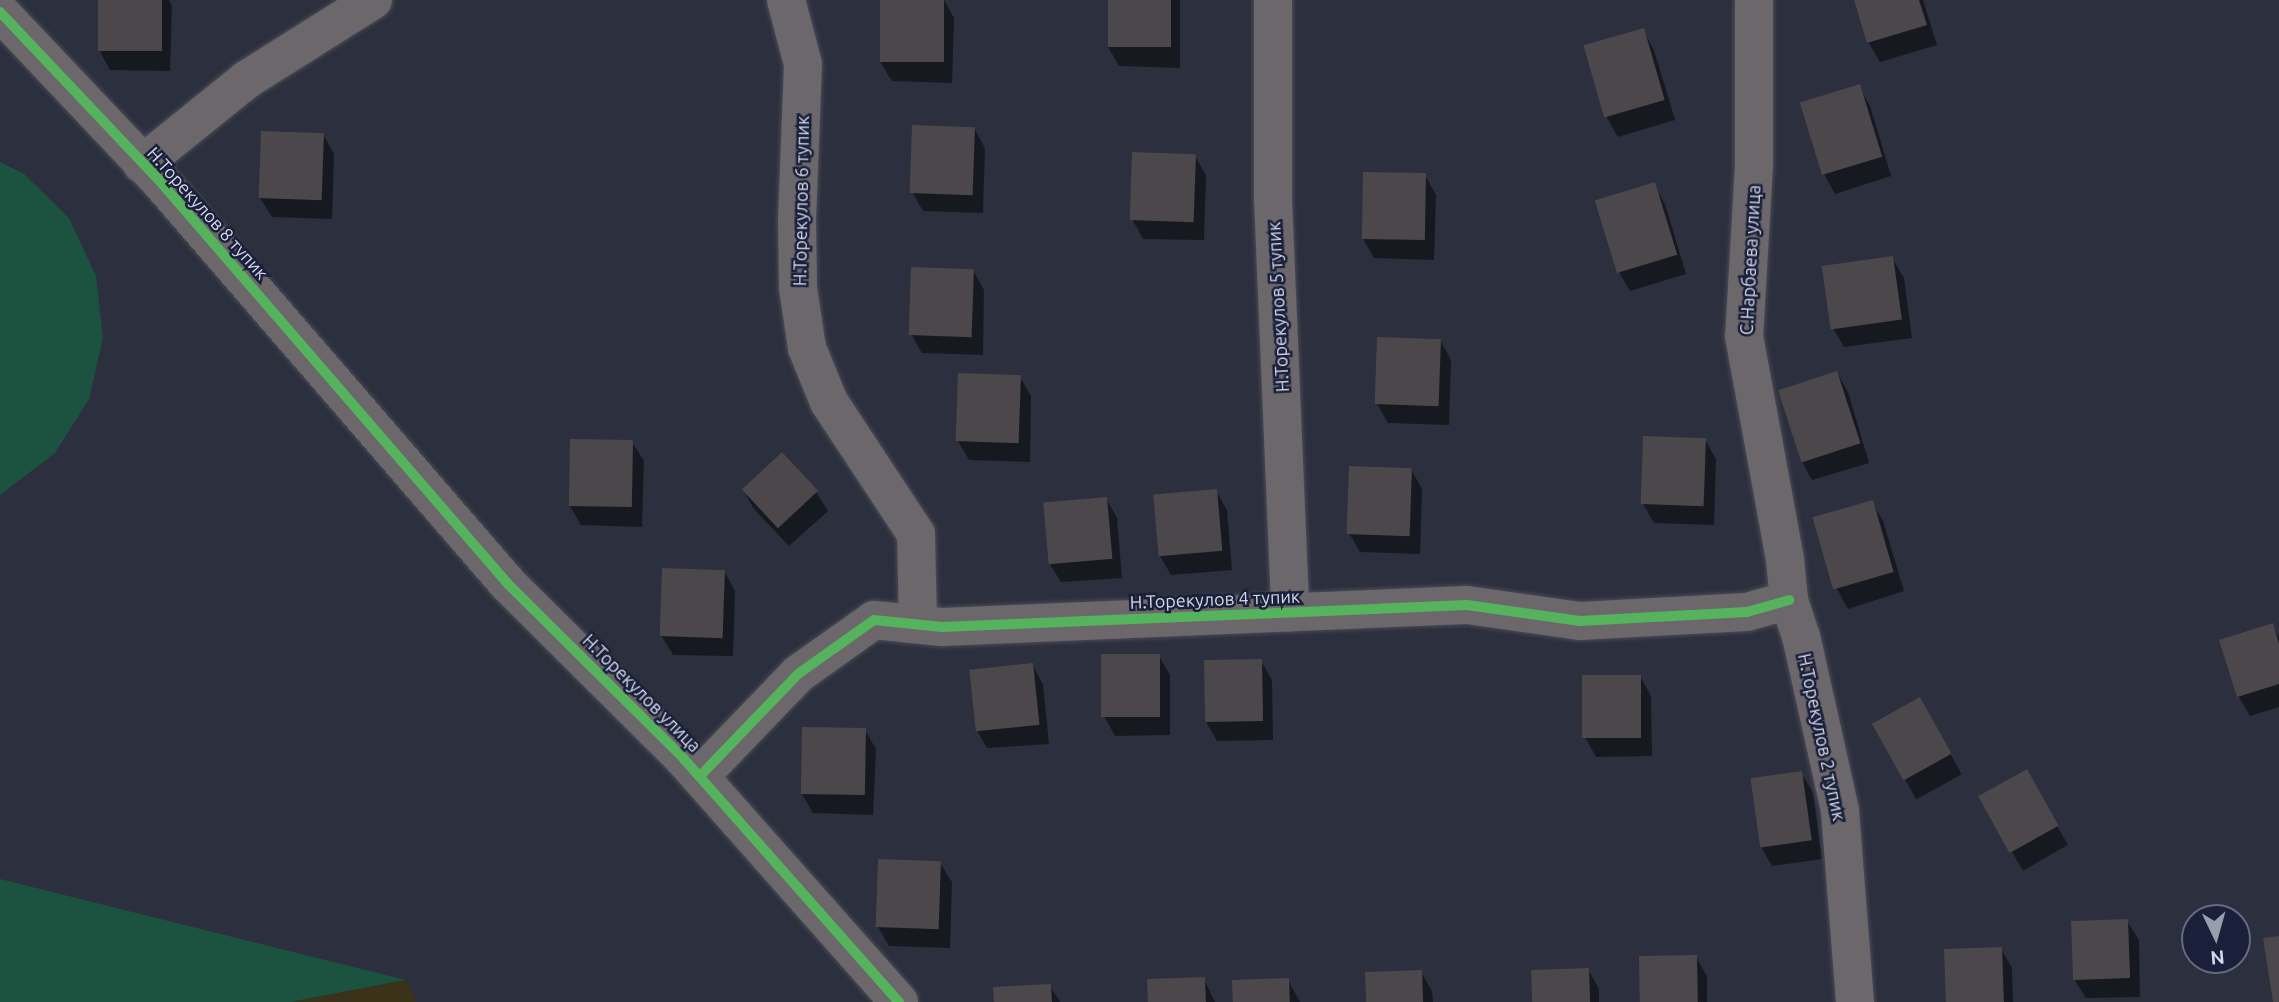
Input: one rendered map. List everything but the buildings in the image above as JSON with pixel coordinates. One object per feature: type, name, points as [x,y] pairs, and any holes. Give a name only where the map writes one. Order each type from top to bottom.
[{"type":"street","points":[[142,164],[246,80],[373,0]]},
{"type":"street","name":"Н.Торекулов 6 тупик","points":[[786,0],[803,64],[797,220],[799,288],[807,348],[829,402],[916,534],[918,624]]},
{"type":"street","name":"Н.Торекулов 5 тупик","points":[[1273,0],[1273,199],[1290,613]]},
{"type":"street","name":"С.Нарбаева улица","points":[[1754,0],[1754,165],[1744,336],[1790,600]]},
{"type":"street","name":"Н.Торекулов 8 тупик","points":[[0,12],[142,164],[385,442]]},
{"type":"street","name":"Н.Торекулов улица","points":[[385,442],[508,584],[700,776],[899,1002]]},
{"type":"street","name":"Н.Торекулов 4 тупик","points":[[700,776],[809,666],[874,620],[942,627],[1467,605],[1580,621],[1747,612],[1790,600]]},
{"type":"street","name":"Н.Торекулов 2 тупик","points":[[1790,600],[1801,636],[1840,811],[1856,1002]]},
{"type":"green space","points":[[0,162],[24,174],[69,218],[96,276],[103,338],[89,399],[55,453],[0,495]]},
{"type":"green space","points":[[0,879],[406,980],[291,1002],[0,1002]]},
{"type":"sand","points":[[406,980],[417,1002],[291,1002]]},
{"type":"cycle path","points":[[0,12],[158,179],[508,584],[683,758],[899,1002]]},
{"type":"cycle path","points":[[700,776],[798,674],[874,620],[942,627],[1467,605],[1580,621],[1747,612],[1789,600]]}]
